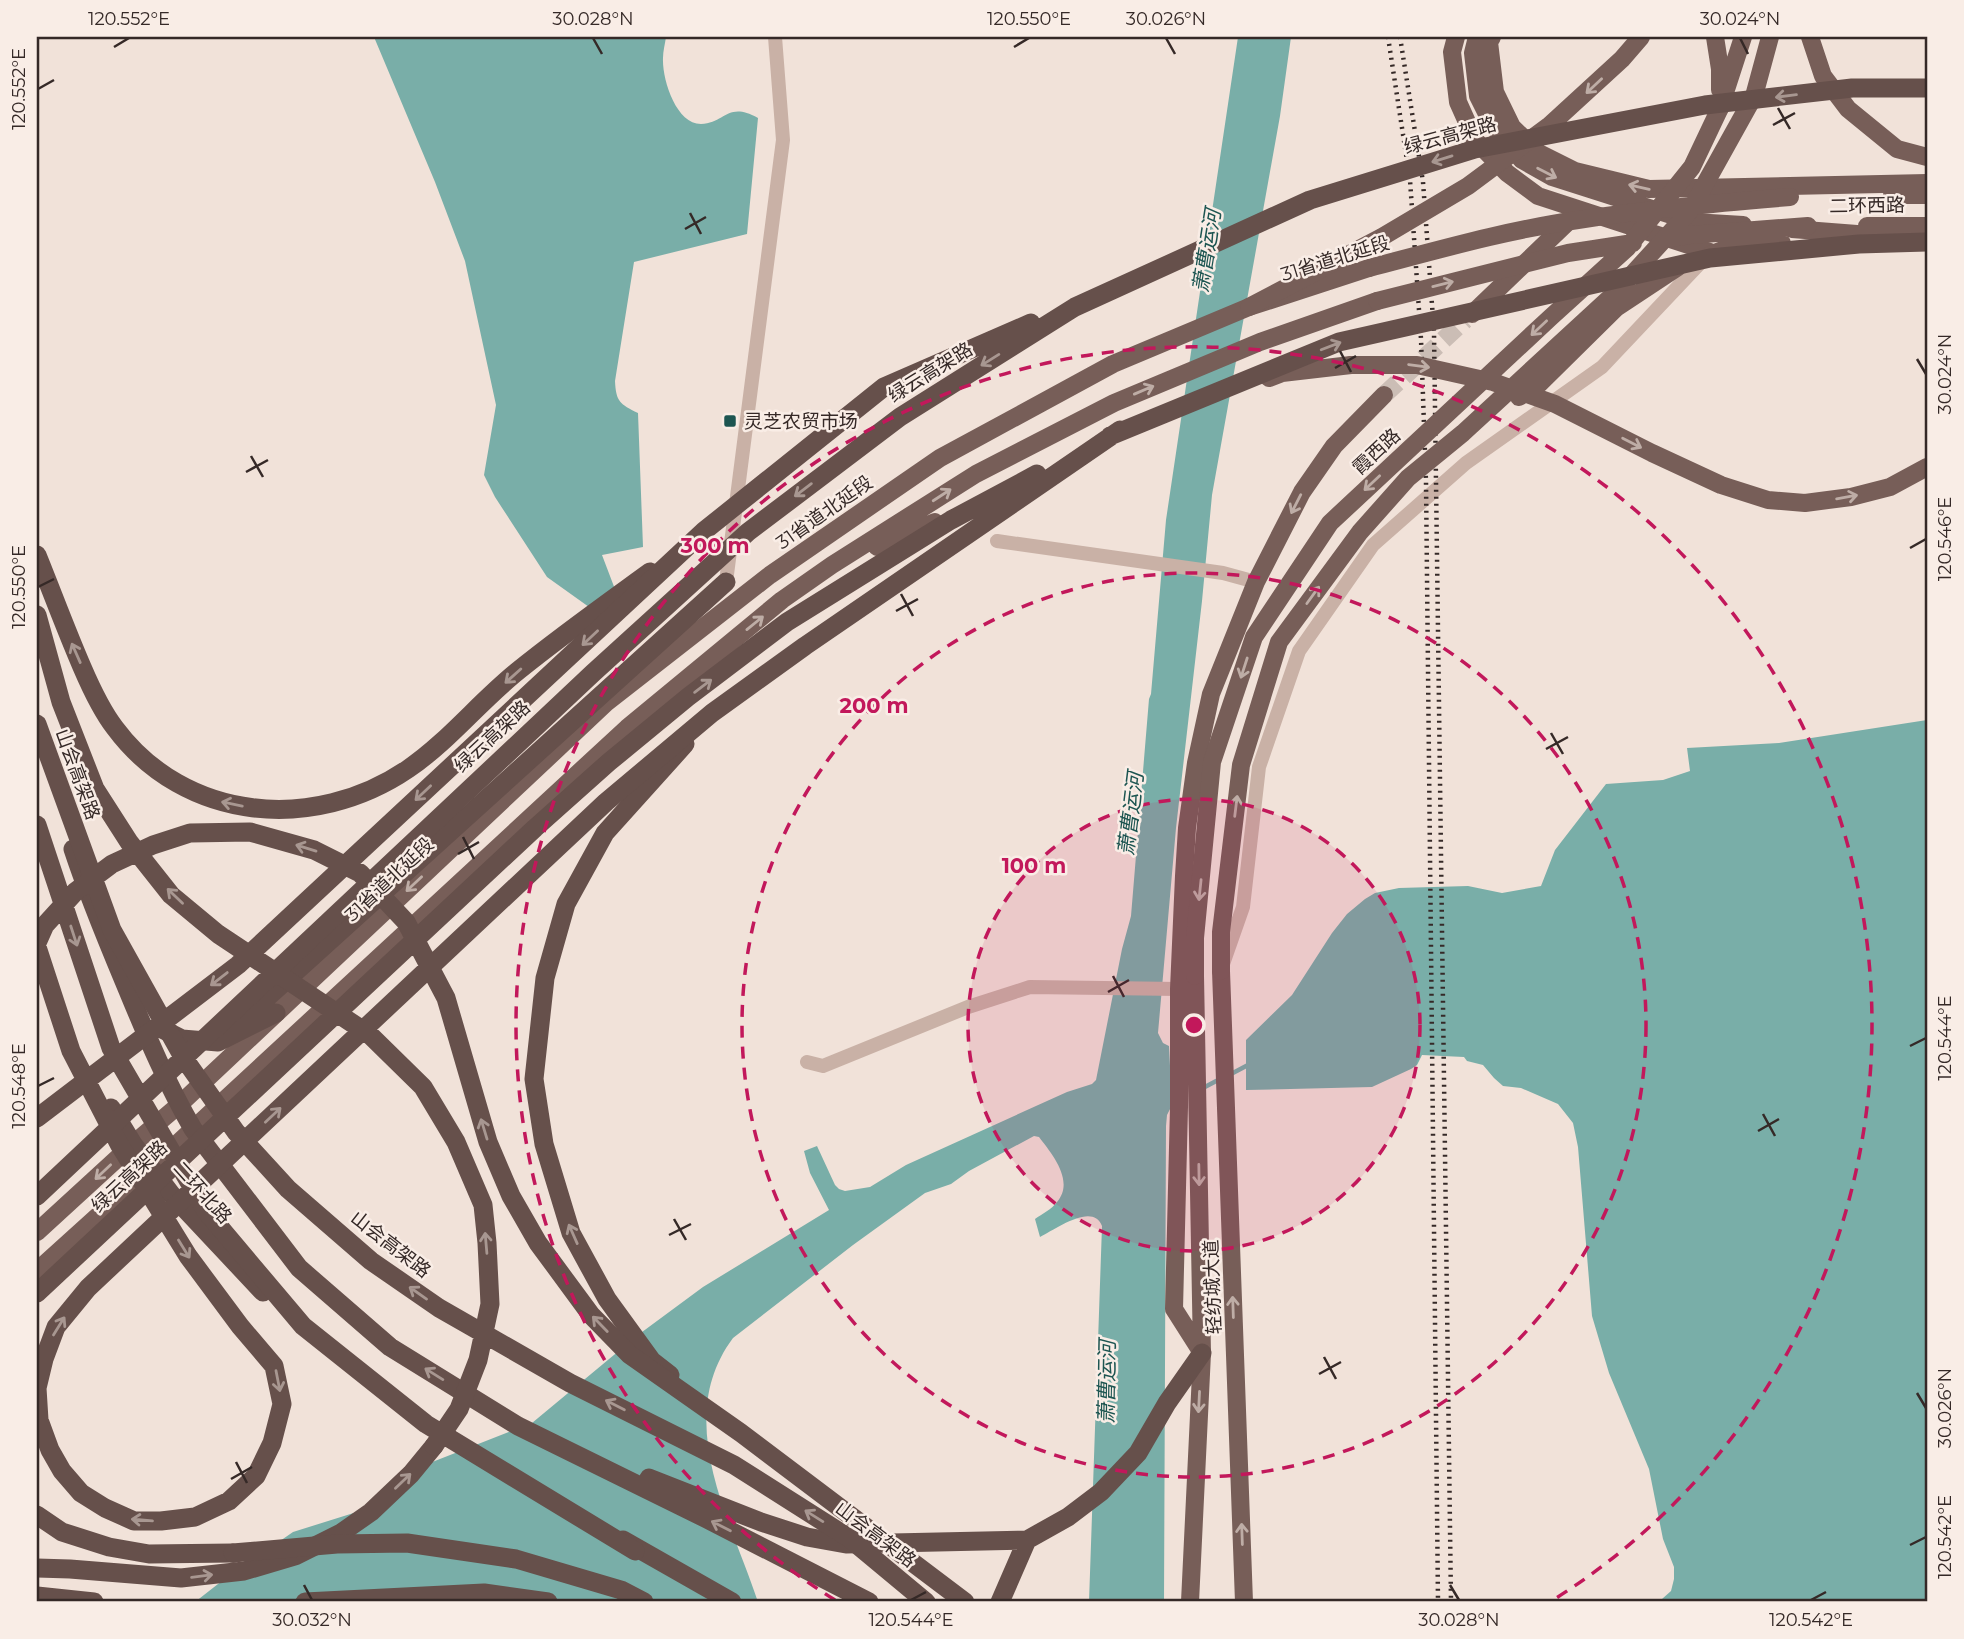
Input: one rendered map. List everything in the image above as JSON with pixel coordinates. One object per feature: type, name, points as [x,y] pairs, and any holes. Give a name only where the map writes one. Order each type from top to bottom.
[{"type":"highway","name":"绿云高架路","points":[[37,1196],[583,682],[748,532],[900,417],[1075,307],[1310,200],[1475,149],[1691,108],[1852,88],[1927,88]]},
{"type":"highway","points":[[37,555],[94,695],[114,727],[140,759],[166,777],[202,796],[234,805],[272,810],[312,808],[358,795],[407,769],[432,751],[518,671],[704,531],[884,387],[1310,200]]},
{"type":"highway","name":"绿云高架路","points":[[37,1293],[609,762],[688,697],[787,622],[951,520],[1120,430],[1339,342],[1710,258],[1858,244],[1927,241]]},
{"type":"highway","points":[[965,1602],[741,1433],[630,1355],[591,1315],[538,1243],[511,1195],[488,1142],[446,998],[407,922],[360,873],[314,850],[250,832],[190,833],[153,845],[112,864],[76,891],[45,925],[37,945],[71,1051],[119,1144],[155,1199],[161,1210],[168,1222],[188,1256],[240,1326],[274,1366],[282,1404],[272,1444],[256,1476],[229,1501],[195,1517],[134,1521],[105,1508],[81,1493],[62,1471],[50,1450],[39,1420],[37,1388],[56,1327],[88,1288],[139,1241],[149,1231],[159,1222],[169,1212],[220,1164],[373,1021],[495,907],[586,821],[712,713],[1120,430]]},
{"type":"highway","points":[[37,1118],[238,965],[704,531]]},
{"type":"highway","points":[[218,1042],[726,582]]},
{"type":"highway","points":[[37,615],[61,702],[95,789],[130,842],[172,895],[218,934],[370,1035],[423,1087],[456,1142],[482,1205],[490,1304],[478,1360],[459,1409],[411,1474],[371,1512],[341,1534],[295,1556],[244,1571],[194,1577],[37,1568]]},
{"type":"highway","points":[[712,713],[605,834],[566,904],[545,978],[534,1079],[544,1144],[571,1233],[607,1299],[652,1361],[741,1433]]},
{"type":"highway","points":[[37,726],[46,764],[89,897],[139,1018],[179,1105],[193,1129],[299,1268],[390,1347],[518,1426],[869,1602]]},
{"type":"highway","name":"山会高架路","points":[[37,726],[112,930],[183,1056],[236,1132],[288,1189],[371,1261],[439,1308],[570,1383],[734,1465],[849,1538],[926,1602]]},
{"type":"highway","points":[[37,825],[111,1048],[206,1211],[303,1326],[426,1424],[718,1602]]},
{"type":"highway","name":"二环北路","points":[[37,921],[71,1043],[133,1144],[172,1194],[307,1339],[426,1427],[732,1602]]},
{"type":"highway","points":[[139,1018],[182,1039],[218,1042],[276,1013]]},
{"type":"highway","points":[[518,1426],[761,1522],[807,1537],[846,1544],[1035,1536],[1068,1517],[1101,1492],[1138,1453],[1202,1353]]},
{"type":"highway","points":[[37,1515],[62,1532],[109,1547],[149,1554],[233,1553],[337,1544],[407,1543],[516,1559],[621,1590],[644,1602]]},
{"type":"highway","points":[[1000,1602],[1035,1536]]},
{"type":"highway","points":[[305,1602],[484,1593],[548,1602]]},
{"type":"highway","points":[[37,1596],[94,1602]]},
{"type":"main road","points":[[1456,37],[1452,52],[1458,102],[1475,140],[1507,173],[1538,196],[1710,252]]},
{"type":"main road","points":[[1477,37],[1473,53],[1478,96],[1494,128],[1522,160],[1552,177],[1693,222],[1927,241]]},
{"type":"main road","points":[[1492,37],[1489,42],[1494,92],[1512,127],[1539,153],[1575,171],[1649,189],[1927,183]]},
{"type":"main road","points":[[1249,307],[1382,237],[1468,186],[1550,125],[1622,59],[1641,37]]},
{"type":"main road","points":[[1715,37],[1720,69],[1720,108]]},
{"type":"main road","name":"霞西路","points":[[1188,1030],[1195,976],[1195,938],[1212,762],[1254,637],[1330,523],[1628,248],[1692,167],[1720,108],[1743,37]]},
{"type":"main road","points":[[1221,971],[1221,932],[1241,765],[1279,642],[1360,532],[1408,478],[1463,433],[1616,292],[1690,211],[1754,96],[1770,37]]},
{"type":"main road","points":[[1810,37],[1823,76],[1848,109],[1896,149],[1927,156]]},
{"type":"main road","name":"31省道北延段","points":[[37,1232],[179,1105],[617,694],[770,575],[940,458],[1113,364],[1249,307],[1369,268],[1481,239],[1562,223],[1681,206],[1790,197],[1927,195]]},
{"type":"main road","points":[[1465,320],[1581,210]]},
{"type":"main road","name":"二环西路","points":[[832,565],[976,474],[1114,403],[1259,342],[1364,305],[1568,253],[1690,235],[1808,226],[1927,226]]},
{"type":"main road","points":[[1463,433],[1539,384],[1616,308],[1680,266],[1738,244],[1927,241]]},
{"type":"main road","points":[[37,1271],[627,728],[782,600],[832,565],[942,520],[1109,438],[1282,373],[1351,365],[1417,365],[1493,382],[1555,404],[1721,485],[1768,500],[1805,503],[1851,497],[1890,487],[1927,467]]},
{"type":"main road","points":[[1190,1602],[1202,1353],[1198,1106],[1188,1030],[1173,989],[1196,763],[1211,694],[1256,582],[1302,492],[1334,446],[1384,395]]},
{"type":"main road","name":"轻纺城大道","points":[[1221,971],[1244,1602]]},
{"type":"main road","points":[[1188,1030],[1179,1107],[1174,1309],[1202,1353]]},
{"type":"street","points":[[726,582],[783,140],[775,37]]},
{"type":"street","points":[[1221,971],[1243,907],[1259,767],[1299,652],[1373,545],[1466,463],[1602,367],[1710,252],[1927,241]]},
{"type":"street","points":[[997,541],[1223,573],[1256,582]]},
{"type":"street","points":[[807,1062],[823,1066],[968,1007],[1030,987],[1173,989]]},
{"type":"water","points":[[374,37],[666,37],[663,58],[665,77],[672,99],[684,117],[701,124],[733,112],[748,113],[758,118],[747,234],[634,262],[615,381],[620,402],[638,413],[643,547],[602,555],[621,605],[603,617],[547,577],[495,497],[484,475],[496,405],[465,261]]},
{"type":"water","name":"萧曹运河","points":[[1238,37],[1291,37],[1280,116],[1212,495],[1176,828],[1158,1033],[1163,1043],[1169,1046],[1172,1105],[1166,1126],[1164,1602],[1089,1602],[1102,1226],[1091,1216],[1083,1217],[1040,1237],[1035,1219],[1055,1205],[1064,1185],[1060,1168],[1039,1137],[1034,1136],[969,1171],[951,1184],[925,1193],[733,1338],[715,1370],[707,1402],[707,1436],[712,1470],[722,1504],[758,1602],[195,1602],[293,1532],[360,1511],[417,1468],[532,1423],[638,1335],[703,1287],[829,1210],[810,1173],[804,1151],[817,1146],[839,1189],[845,1191],[870,1187],[906,1165],[1096,1080],[1131,916],[1166,520]]},
{"type":"water","points":[[1927,720],[1927,1602],[1653,1602],[1662,1599],[1671,1591],[1674,1567],[1663,1539],[1649,1469],[1609,1373],[1592,1316],[1578,1147],[1573,1123],[1558,1104],[1521,1088],[1503,1086],[1483,1065],[1467,1061],[1464,1057],[1422,1055],[1417,1065],[1411,1069],[1372,1087],[1246,1090],[1246,1040],[1292,995],[1332,933],[1347,914],[1365,899],[1375,893],[1399,888],[1468,886],[1502,893],[1541,886],[1555,850],[1606,784],[1663,780],[1690,771],[1687,748],[1779,743]]},
{"type":"waterway","points":[[1231,1074],[1248,1065]]},
{"type":"waterway","points":[[1203,1088],[1220,1079]]},
{"type":"tunnel","points":[[1384,395],[1465,320]]},
{"type":"railway","points":[[1388,37],[1410,180],[1421,339],[1426,482],[1438,1602]]},
{"type":"railway","points":[[1400,37],[1423,182],[1434,332],[1451,1602]]},
{"type":"place","name":"灵芝农贸市场","points":[[730,421]]}]
